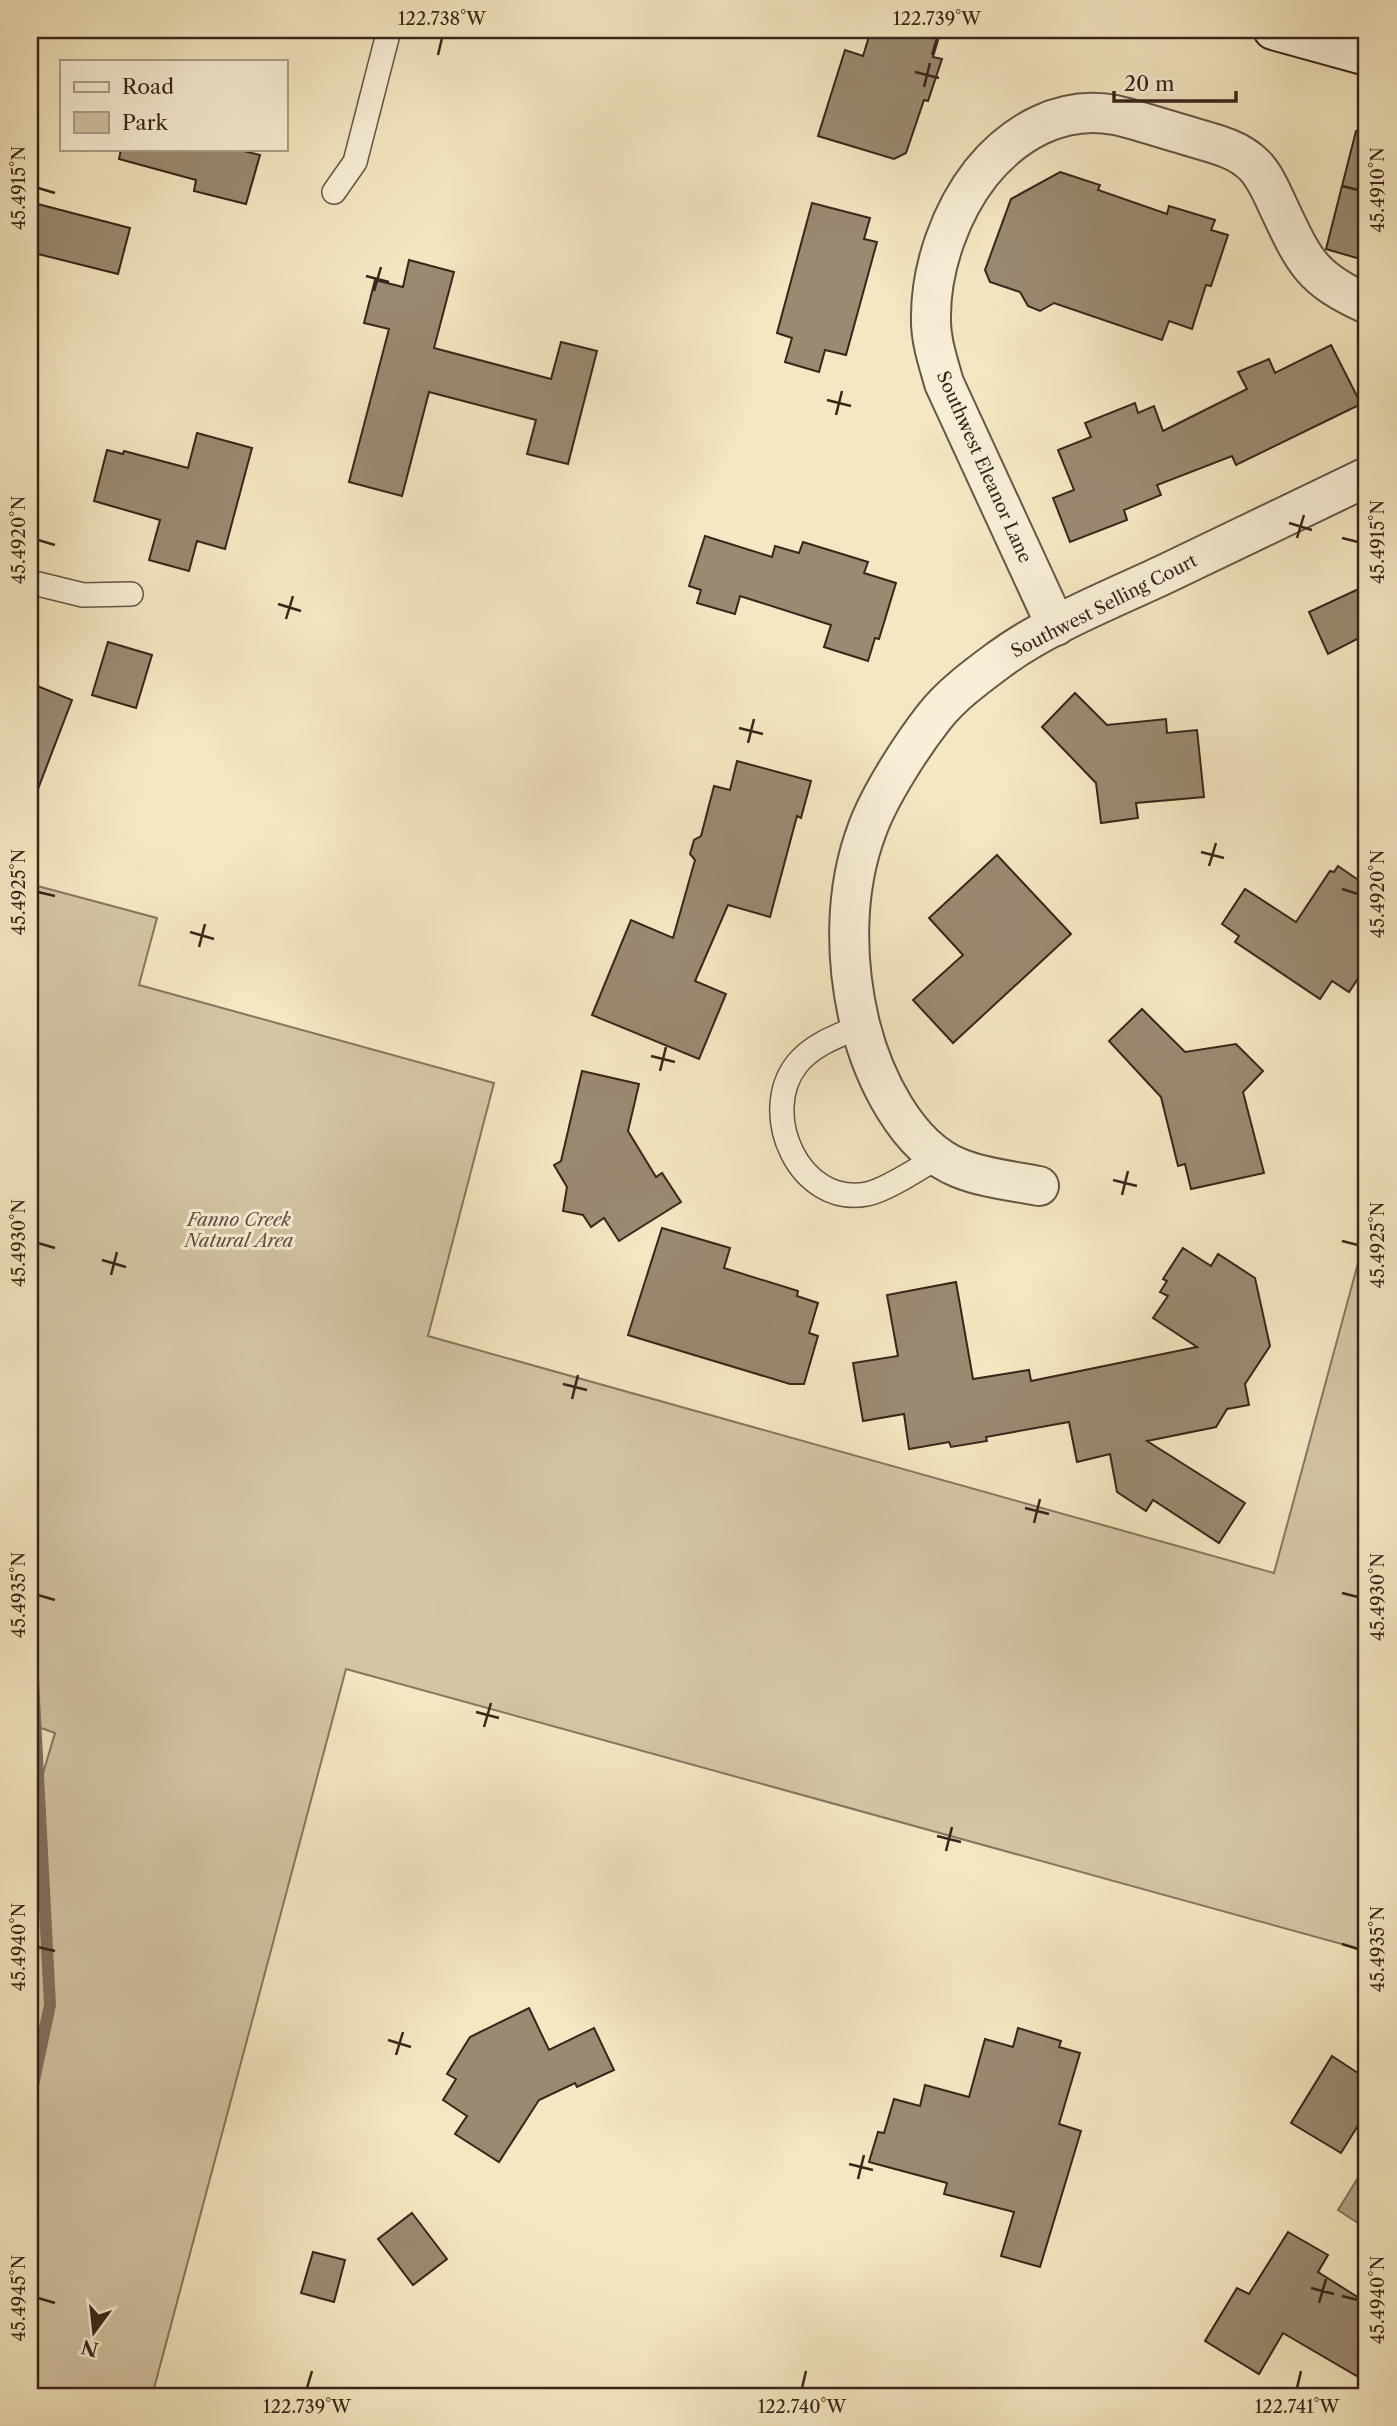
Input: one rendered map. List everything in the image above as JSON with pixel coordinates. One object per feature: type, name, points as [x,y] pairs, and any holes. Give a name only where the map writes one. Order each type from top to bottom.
[{"type":"street","points":[[1273,30],[1367,56]]},
{"type":"street","name":"Southwest Eleanor Lane","points":[[1056,626],[944,383],[933,342],[931,316],[943,247],[952,219],[990,161],[1013,139],[1037,126],[1064,117],[1090,113],[1115,116],[1234,150],[1255,166],[1270,189],[1309,267],[1336,290],[1367,304]]},
{"type":"street","name":"Southwest Selling Court","points":[[1039,1186],[959,1169],[938,1157],[920,1142],[882,1087],[856,1004],[850,957],[849,915],[855,876],[867,830],[878,806],[935,716],[1002,657],[1056,626],[1367,477]]},
{"type":"lane","points":[[334,192],[355,162],[389,30]]},
{"type":"lane","points":[[30,582],[83,595],[131,594]]},
{"type":"lane","points":[[861,1026],[824,1042],[798,1063],[783,1090],[782,1118],[788,1148],[808,1177],[824,1189],[846,1195],[880,1190],[938,1157]]},
{"type":"green space","name":"Fanno Creek Natural Area","points":[[30,884],[157,918],[139,985],[494,1083],[428,1336],[1274,1573],[1367,1230],[1367,1951],[346,1669],[152,2396],[30,2396],[30,1817],[55,1733],[30,1724]]},
{"type":"shaded area","points":[[1358,2178],[1367,2184],[1367,2229],[1338,2210]]},
{"type":"building","points":[[871,30],[941,30],[933,57],[942,59],[928,101],[924,100],[906,153],[894,159],[818,136],[845,50],[863,56]]},
{"type":"building","points":[[1356,131],[1367,132],[1367,261],[1326,249]]},
{"type":"building","points":[[121,150],[239,150],[260,155],[246,204],[194,191],[196,180],[119,159]]},
{"type":"building","points":[[1060,172],[1100,185],[1098,190],[1167,214],[1169,206],[1215,220],[1211,230],[1228,235],[1211,286],[1206,285],[1192,329],[1169,321],[1162,340],[1054,303],[1040,311],[1028,306],[1020,292],[990,282],[985,270],[1011,199]]},
{"type":"building","points":[[30,202],[130,228],[118,274],[30,252]]},
{"type":"building","points":[[812,203],[870,218],[864,239],[877,242],[846,355],[825,350],[819,372],[785,362],[792,338],[777,333]]},
{"type":"building","points":[[409,260],[454,272],[434,348],[551,379],[561,342],[597,351],[568,464],[527,454],[536,420],[429,392],[402,496],[349,482],[389,329],[364,323],[375,280],[403,287]]},
{"type":"building","points":[[1331,345],[1361,404],[1236,465],[1232,456],[1157,485],[1161,495],[1124,510],[1127,520],[1070,542],[1053,498],[1074,490],[1058,450],[1091,437],[1085,423],[1135,403],[1138,413],[1154,406],[1163,431],[1247,389],[1238,372],[1269,359],[1275,373]]},
{"type":"building","points":[[197,433],[252,448],[225,549],[197,541],[189,571],[149,560],[160,520],[94,501],[107,450],[123,454],[124,451],[188,468]]},
{"type":"building","points":[[705,536],[772,557],[775,546],[799,553],[803,542],[868,562],[864,573],[896,583],[879,639],[875,638],[868,661],[824,647],[831,625],[740,596],[735,614],[697,603],[701,590],[689,586]]},
{"type":"building","points":[[1367,585],[1367,634],[1328,654],[1309,612]]},
{"type":"building","points":[[108,642],[152,655],[136,708],[92,695]]},
{"type":"building","points":[[30,683],[72,700],[33,802],[30,802]]},
{"type":"building","points":[[1075,693],[1107,725],[1166,719],[1167,733],[1197,730],[1204,797],[1136,803],[1138,818],[1101,823],[1096,783],[1042,727]]},
{"type":"building","points":[[737,761],[811,781],[801,818],[797,816],[770,917],[728,905],[695,981],[726,994],[699,1059],[592,1015],[631,920],[673,938],[695,860],[690,854],[694,840],[701,836],[714,786],[730,790]]},
{"type":"building","points":[[997,855],[1071,934],[953,1043],[913,1000],[963,955],[929,918]]},
{"type":"building","points":[[1338,866],[1367,886],[1367,965],[1349,992],[1332,981],[1320,999],[1235,942],[1239,936],[1222,924],[1245,889],[1296,922],[1330,871],[1334,872]]},
{"type":"building","points":[[1142,1009],[1185,1052],[1236,1044],[1263,1071],[1243,1092],[1264,1173],[1191,1189],[1185,1164],[1178,1166],[1161,1097],[1109,1041]]},
{"type":"building","points":[[582,1071],[639,1084],[628,1131],[656,1177],[662,1173],[681,1202],[619,1241],[604,1218],[591,1227],[583,1215],[563,1211],[567,1187],[554,1165],[561,1161]]},
{"type":"building","points":[[662,1228],[730,1248],[724,1268],[798,1291],[797,1296],[818,1303],[809,1333],[818,1336],[804,1384],[790,1384],[628,1335]]},
{"type":"building","points":[[1183,1248],[1211,1266],[1218,1254],[1255,1278],[1270,1346],[1245,1384],[1249,1405],[1227,1409],[1216,1427],[1147,1441],[1245,1503],[1219,1543],[1153,1500],[1146,1511],[1117,1492],[1110,1454],[1077,1462],[1069,1422],[986,1437],[987,1441],[951,1447],[949,1442],[909,1449],[904,1414],[863,1421],[853,1363],[898,1356],[887,1295],[956,1282],[973,1379],[1029,1370],[1031,1381],[1197,1347],[1153,1318],[1168,1296],[1160,1292],[1167,1281],[1163,1279]]},
{"type":"building","points":[[529,2008],[549,2050],[594,2028],[614,2070],[577,2087],[575,2083],[539,2100],[499,2162],[455,2134],[467,2116],[443,2100],[456,2079],[447,2074],[470,2037]]},
{"type":"building","points":[[1018,2028],[1061,2041],[1059,2047],[1080,2053],[1059,2124],[1081,2131],[1040,2267],[1001,2256],[1014,2212],[944,2194],[947,2183],[869,2162],[878,2132],[884,2133],[894,2099],[920,2106],[925,2085],[969,2097],[985,2039],[1013,2047]]},
{"type":"building","points":[[1332,2056],[1367,2079],[1367,2111],[1341,2153],[1291,2123]]},
{"type":"building","points":[[412,2213],[447,2259],[413,2285],[378,2239]]},
{"type":"building","points":[[1288,2232],[1328,2255],[1318,2272],[1367,2303],[1367,2382],[1283,2333],[1259,2374],[1205,2341],[1237,2288],[1249,2294]]},
{"type":"building","points":[[313,2252],[345,2260],[334,2302],[301,2293]]},
{"type":"waterway","points":[[30,1622],[50,2005],[30,2099]]}]
